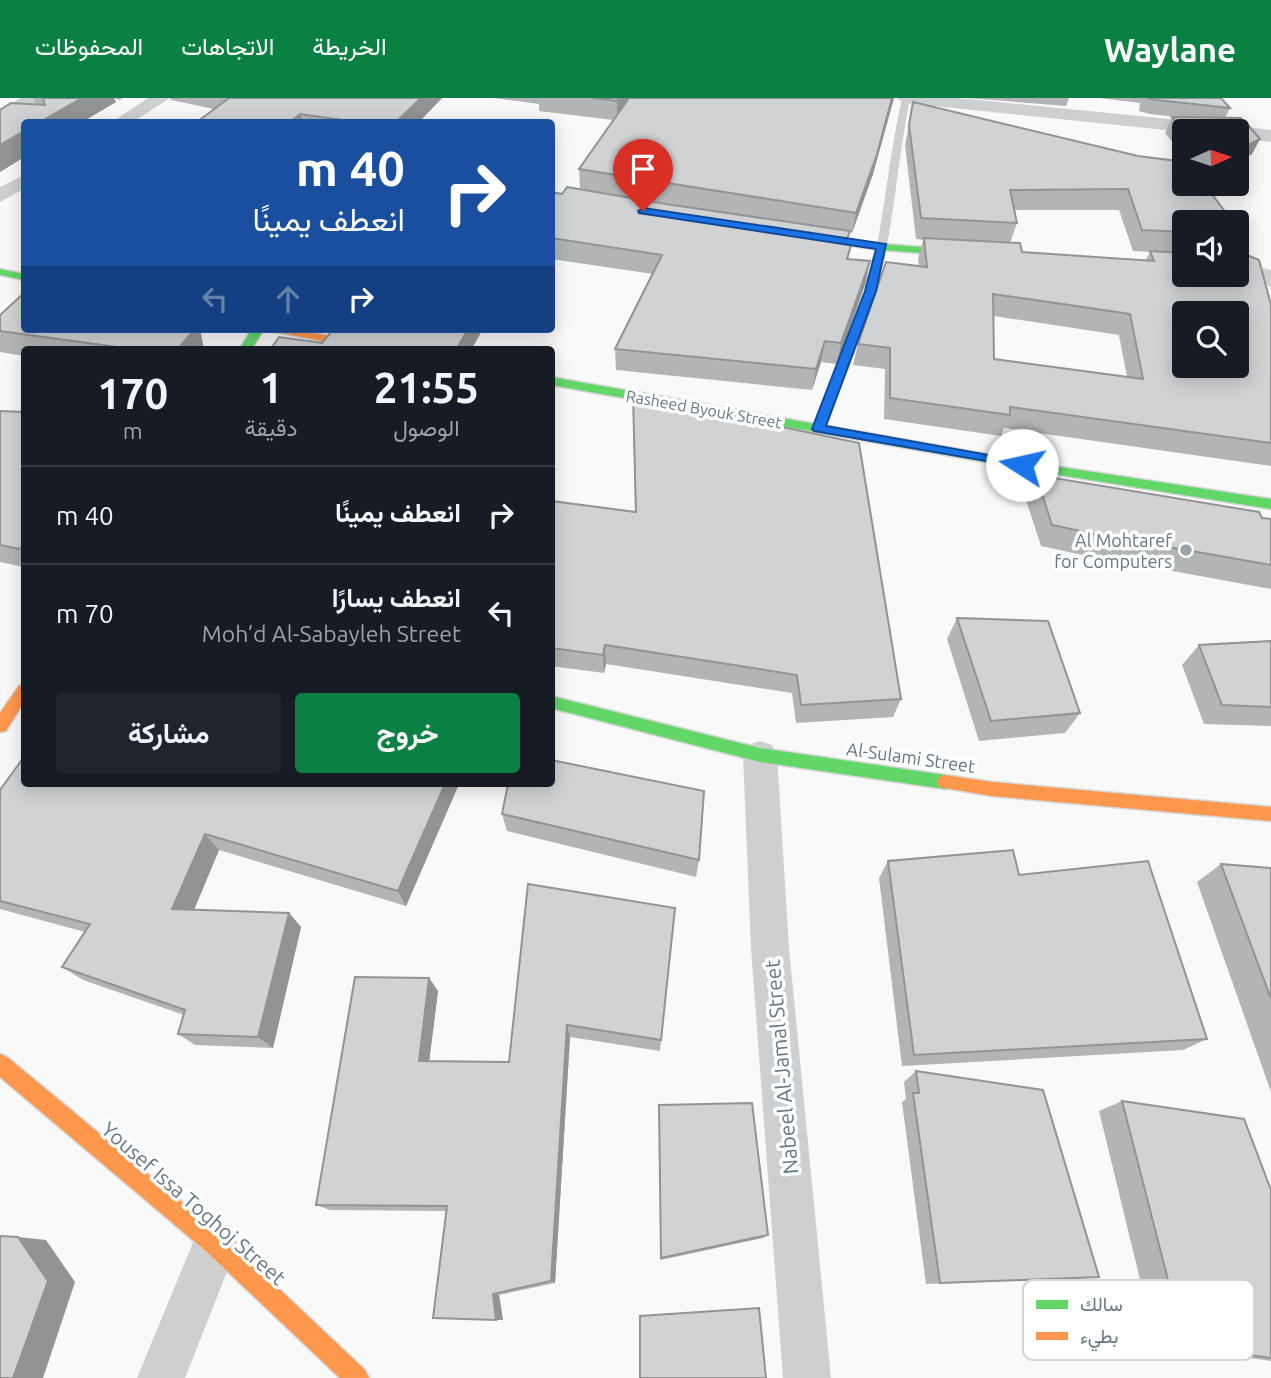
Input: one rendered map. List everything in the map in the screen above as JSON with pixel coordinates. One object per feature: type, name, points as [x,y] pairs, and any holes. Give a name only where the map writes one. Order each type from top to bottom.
[{"type":"street","points":[[32,98],[20,106],[18,113],[35,119]]},
{"type":"street","points":[[126,119],[161,98]]},
{"type":"street","points":[[906,98],[1172,125]]},
{"type":"street","points":[[1250,134],[1271,136]]},
{"type":"street","points":[[0,196],[21,183]]},
{"type":"street","points":[[775,232],[882,247],[996,255]]},
{"type":"street","points":[[1249,271],[1260,273],[1271,280]]},
{"type":"street","points":[[0,272],[21,276]]},
{"type":"street","points":[[297,333],[363,346]]},
{"type":"street","name":"Rasheed Byouk Street","points":[[555,382],[1047,470],[1271,504]]},
{"type":"street","points":[[0,726],[21,694]]},
{"type":"street","name":"Al-Sulami Street","points":[[555,703],[760,755],[992,789],[1271,814]]},
{"type":"street","name":"Nabeel Al-Jamal Street","points":[[760,755],[770,948],[807,1378]]},
{"type":"street","name":"Yousef Issa Toghoj Street","points":[[0,1064],[215,1244],[357,1378]]},
{"type":"street","points":[[161,1378],[215,1244]]},
{"type":"lane","points":[[819,429],[871,291],[882,247],[895,149],[906,98]]},
{"type":"building","points":[[43,98],[82,98],[45,119],[21,119],[21,133],[0,145],[0,110],[11,103],[45,105]]},
{"type":"building","points":[[229,98],[421,98],[399,119],[336,119],[300,114],[294,119],[201,119]]},
{"type":"building","points":[[593,98],[618,98],[617,101]]},
{"type":"building","points":[[629,98],[892,98],[877,154],[856,213],[579,169]]},
{"type":"building","points":[[1147,98],[1221,98],[1230,108],[1157,100]]},
{"type":"building","points":[[913,102],[1138,156],[1172,160],[1172,196],[1213,196],[1224,210],[1172,210],[1172,231],[1142,230],[1128,189],[1010,190],[1017,223],[921,218],[909,125]]},
{"type":"building","points":[[1172,117],[1241,119],[1174,119]]},
{"type":"building","points":[[1250,127],[1260,139],[1250,144]]},
{"type":"building","points":[[567,187],[850,231],[845,244],[851,245],[847,259],[870,261],[841,343],[825,341],[816,369],[615,349],[662,255],[555,239],[555,193],[562,194]]},
{"type":"building","points":[[924,238],[1020,243],[1022,252],[1154,261],[1150,251],[1172,252],[1172,287],[1249,287],[1249,256],[1259,260],[1271,305],[1271,443],[1010,407],[1010,415],[890,398],[890,348],[858,344],[886,262],[927,267]],"holes":[[[993,294],[1130,314],[1143,379],[994,359]]]},
{"type":"building","points":[[21,296],[21,333],[192,333],[180,346],[110,346],[0,331],[0,315]]},
{"type":"building","points":[[330,333],[466,333],[458,346],[273,346],[279,337],[322,343]]},
{"type":"building","points":[[633,396],[859,443],[901,699],[801,705],[797,675],[605,645],[603,655],[555,649],[555,502],[636,512]]},
{"type":"building","points":[[0,411],[21,412],[21,548],[0,545]]},
{"type":"building","points":[[1036,475],[1259,512],[1262,518],[1271,519],[1271,565],[1141,542],[1142,544],[1052,525]]},
{"type":"building","points":[[957,618],[1048,621],[1080,713],[991,721]]},
{"type":"building","points":[[1271,641],[1271,707],[1222,705],[1199,645]]},
{"type":"building","points":[[21,761],[21,787],[444,787],[398,891],[205,834],[172,909],[289,913],[258,1037],[178,1034],[185,1010],[62,967],[90,924],[0,901],[0,790]]},
{"type":"building","points":[[555,761],[704,791],[699,860],[502,814],[507,787],[555,787]]},
{"type":"building","points":[[1013,850],[1019,875],[1148,861],[1207,1039],[914,1055],[888,861]]},
{"type":"building","points":[[1221,864],[1271,868],[1271,999]]},
{"type":"building","points":[[528,884],[675,908],[661,1040],[567,1025],[551,1281],[493,1294],[496,1320],[433,1318],[447,1206],[316,1205],[355,977],[429,978],[419,1061],[509,1062]]},
{"type":"building","points":[[916,1071],[1043,1090],[1099,1277],[940,1283],[913,1093],[919,1093]]},
{"type":"building","points":[[1122,1101],[1244,1119],[1271,1190],[1271,1358],[1254,1356],[1254,1280],[1168,1280]]},
{"type":"building","points":[[752,1103],[768,1235],[661,1258],[659,1105]]},
{"type":"building","points":[[0,1236],[18,1237],[48,1281],[13,1378],[0,1378]]},
{"type":"building","points":[[759,1308],[766,1378],[640,1378],[640,1316]]},
{"type":"traffic: fast","points":[[796,235],[882,247],[973,254]]},
{"type":"traffic: fast","points":[[0,272],[21,276]]},
{"type":"traffic: fast","points":[[247,346],[256,333]]},
{"type":"traffic: fast","points":[[555,382],[1047,469],[1271,504]]},
{"type":"traffic: fast","points":[[555,703],[760,755],[945,782]]},
{"type":"traffic: slow","points":[[297,333],[363,346]]},
{"type":"traffic: slow","points":[[0,726],[21,694]]},
{"type":"traffic: slow","points":[[945,782],[992,789],[1271,814]]},
{"type":"traffic: slow","points":[[0,1064],[215,1244],[357,1378]]},
{"type":"place","name":"Al Mohtaref for Computers","points":[[1186,550]]},
{"type":"route","points":[[643,211],[882,247],[871,291],[819,429],[1022,465]]}]
